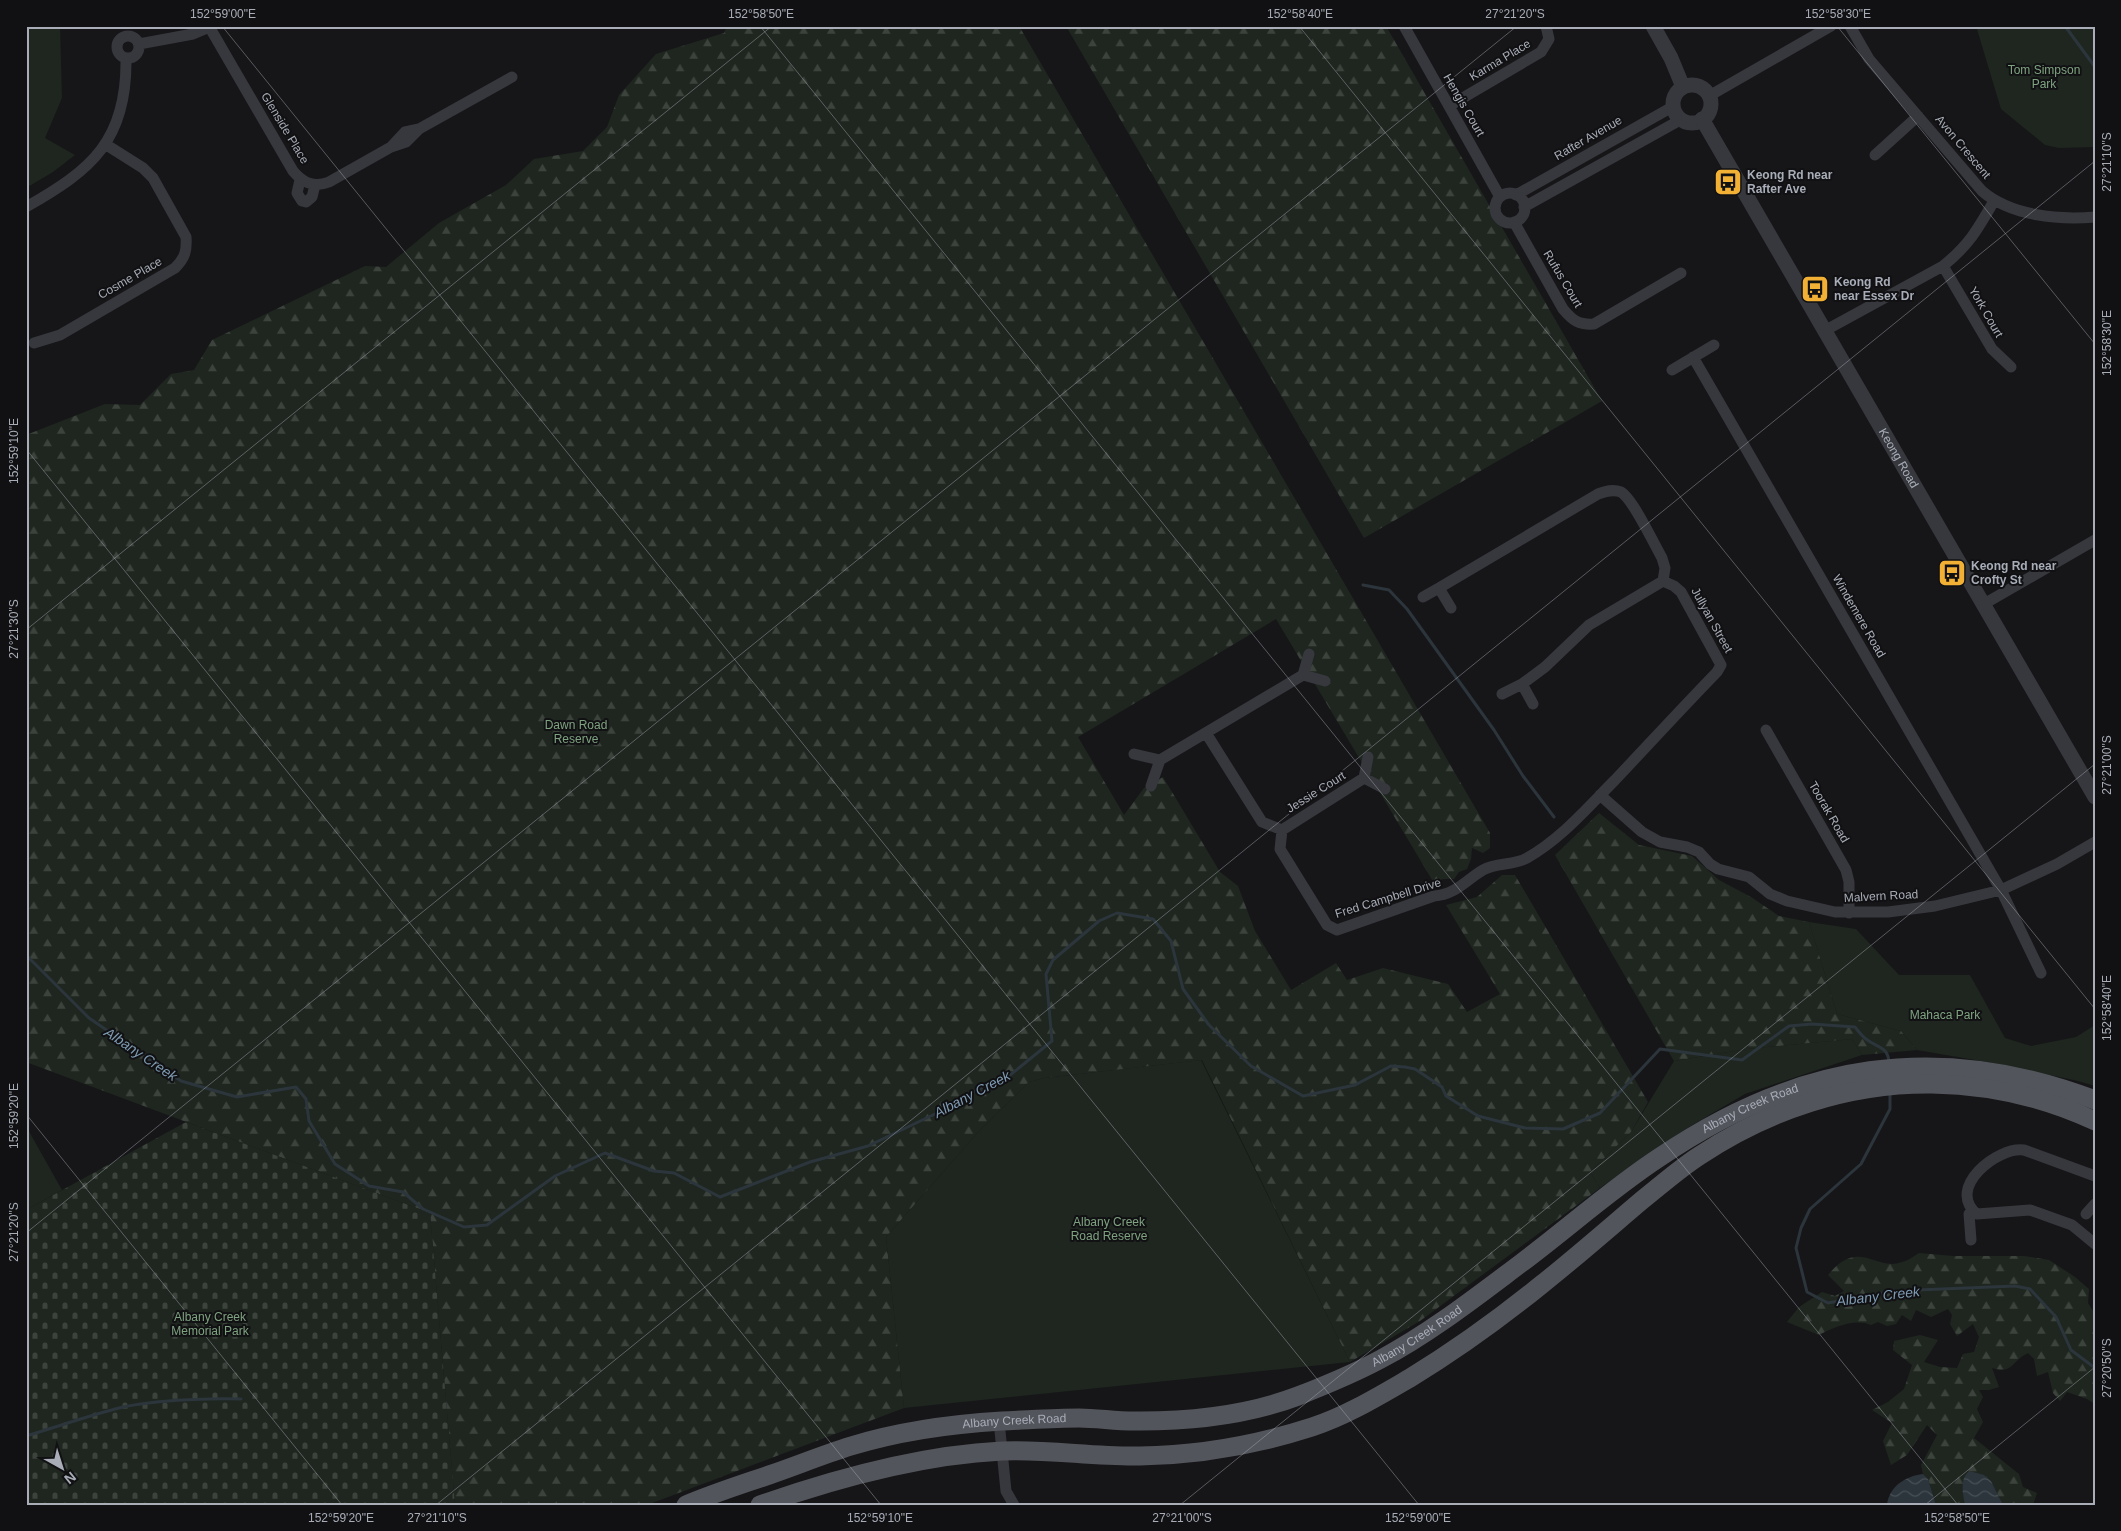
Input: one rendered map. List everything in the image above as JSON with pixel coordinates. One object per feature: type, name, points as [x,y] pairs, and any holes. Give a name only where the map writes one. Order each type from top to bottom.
[{"type":"main road","name":"Albany Creek Road","points":[[686,1505],[853,1446],[907,1433],[999,1421],[1081,1418],[1136,1421],[1178,1420],[1217,1416],[1258,1408],[1294,1398],[1382,1358],[1428,1330],[1520,1264],[1630,1178],[1696,1134],[1744,1109],[1788,1090],[1826,1079],[1878,1078],[1978,1069],[2018,1076],[2068,1100],[2095,1121]]},
{"type":"main road","name":"Albany Creek Road","points":[[760,1505],[804,1490],[941,1457],[1002,1451],[1138,1456],[1192,1453],[1234,1448],[1316,1426],[1378,1397],[1453,1352],[1538,1288],[1685,1166],[1733,1135],[1774,1116],[1812,1102],[1845,1093],[1878,1078]]},
{"type":"main road","name":"Albany Creek Road","points":[[2068,1100],[2095,1100]]},
{"type":"street","name":"Hengis Court","points":[[1404,26],[1500,197]]},
{"type":"street","name":"Karma Place","points":[[1449,106],[1542,52],[1549,39],[1546,26]]},
{"type":"street","points":[[1653,26],[1671,58],[1683,87]]},
{"type":"street","points":[[1709,96],[1831,26]]},
{"type":"street","name":"Avon Crescent","points":[[1850,26],[1870,59],[1982,192],[2007,208],[2066,219],[2095,217]]},
{"type":"street","points":[[139,44],[193,34],[211,27]]},
{"type":"street","name":"Glenside Place","points":[[211,27],[293,171],[300,180],[315,185]]},
{"type":"street","points":[[126,31],[139,44],[138,52],[132,58],[126,59],[119,55],[116,50],[117,44],[126,31]]},
{"type":"street","points":[[26,208],[63,186],[80,173],[92,163],[105,144],[116,125],[124,101],[126,59]]},
{"type":"street","points":[[300,180],[296,193],[302,201],[306,202],[312,197],[315,185],[329,182],[391,146],[406,132],[419,129],[512,77]]},
{"type":"street","points":[[1695,85],[1701,87],[1709,96],[1711,101],[1709,111],[1702,119],[1692,122],[1678,113],[1676,95],[1683,87],[1695,85]]},
{"type":"street","points":[[1524,207],[1678,113]]},
{"type":"street","name":"Rafter Avenue","points":[[1500,197],[1508,194],[1516,195],[1678,113]]},
{"type":"street","points":[[1875,156],[1918,116]]},
{"type":"street","name":"Keong Road","points":[[1702,119],[2095,797]]},
{"type":"street","name":"Cosme Place","points":[[34,343],[60,334],[175,268],[184,259],[187,248],[186,237],[153,178],[143,168],[105,144]]},
{"type":"street","points":[[1500,197],[1495,204],[1496,214],[1505,222],[1514,222],[1522,216],[1524,207],[1522,200],[1516,195]]},
{"type":"street","points":[[1826,330],[1944,266],[1972,240],[1994,201]]},
{"type":"street","name":"Rufus Court","points":[[1514,222],[1563,309],[1573,320],[1583,325],[1594,324],[1602,320],[1681,273]]},
{"type":"street","name":"York Court","points":[[1944,266],[1992,349],[2012,367]]},
{"type":"street","points":[[1672,370],[1714,346]]},
{"type":"street","name":"Windemere Road","points":[[1693,357],[2001,890],[2041,973]]},
{"type":"street","points":[[1422,597],[1606,490],[1616,490],[1628,498],[1662,558],[1665,568],[1663,580],[1589,625],[1545,667],[1522,684],[1502,694]]},
{"type":"street","points":[[1984,604],[2095,540]]},
{"type":"street","name":"Jullyan Street","points":[[1600,795],[1718,672],[1721,665],[1681,592],[1663,580]]},
{"type":"street","points":[[1439,588],[1451,608]]},
{"type":"street","points":[[1152,786],[1160,760],[1303,675],[1309,654]]},
{"type":"street","points":[[1303,675],[1325,682]]},
{"type":"street","points":[[1522,684],[1533,704]]},
{"type":"street","name":"Toorak Road","points":[[1766,730],[1846,870],[1849,882],[1849,913]]},
{"type":"street","points":[[1206,733],[1262,822],[1282,830]]},
{"type":"street","points":[[1134,754],[1160,760]]},
{"type":"street","name":"Jessie Court","points":[[1282,830],[1364,778],[1368,758]]},
{"type":"street","name":"Jessie Court","points":[[1364,778],[1385,788]]},
{"type":"street","name":"Malvern Road","points":[[1600,795],[1642,832],[1660,842],[1687,847],[1699,852],[1710,864],[1718,869],[1749,877],[1770,894],[1787,901],[1835,912],[1888,912],[1934,906],[2001,890],[2057,864],[2095,842]]},
{"type":"street","name":"Fred Campbell Drive","points":[[1282,830],[1280,849],[1327,925],[1337,930],[1456,890],[1495,864],[1526,859],[1567,827],[1600,795]]},
{"type":"street","points":[[2095,1176],[2016,1148],[1983,1167],[1971,1180],[1966,1191],[1968,1204],[1977,1214],[2030,1210],[2072,1225],[2095,1244]]},
{"type":"street","points":[[2086,1214],[2095,1204]]},
{"type":"street","points":[[1971,1240],[1969,1214],[1972,1210]]},
{"type":"street","points":[[999,1421],[1006,1491],[1014,1505]]},
{"type":"green space","points":[[26,26],[60,26],[62,98],[45,138],[75,155],[53,172],[26,188]]},
{"type":"green space","name":"Dawn Road Reserve","points":[[727,26],[1019,26],[1490,833],[1490,848],[1483,853],[1472,848],[1471,859],[1467,869],[1459,872],[1454,879],[1443,879],[1434,883],[1276,619],[1078,737],[1124,815],[1144,788],[1163,777],[1220,872],[1238,886],[1255,931],[1291,990],[1336,963],[1347,980],[1383,968],[1448,984],[1467,1012],[1500,994],[1446,905],[1477,897],[1502,875],[1515,875],[1648,1102],[1631,1132],[1590,1172],[1600,1188],[1420,1321],[1350,1362],[1202,1060],[1044,1078],[1029,1082],[979,1131],[886,1237],[904,1408],[647,1505],[455,1505],[430,1213],[26,1062],[26,435],[105,404],[140,405],[171,374],[194,370],[212,340],[365,266],[386,267],[439,223],[506,185],[534,159],[583,151],[607,127],[619,95],[656,54],[724,33]]},
{"type":"green space","points":[[1066,26],[1386,26],[1602,401],[1364,538]]},
{"type":"green space","name":"Tom Simpson Park","points":[[1976,26],[2095,26],[2095,147],[2059,148],[2045,145],[2001,109]]},
{"type":"green space","points":[[1599,813],[1639,845],[1692,856],[1719,880],[1751,897],[1779,916],[1809,922],[1837,1014],[1901,1031],[1917,1050],[1862,1055],[1852,1039],[1747,1049],[1674,1061],[1555,855]]},
{"type":"green space","name":"Mahaca Park","points":[[1809,922],[1856,929],[1899,975],[1970,975],[2005,1038],[2031,1046],[2076,1037],[2095,1025],[2095,1086],[1998,1064],[1917,1050],[1901,1031],[1837,1014]]},
{"type":"green space","points":[[1852,1039],[1862,1055],[1745,1094],[1689,1127],[1600,1188],[1590,1172],[1631,1132],[1674,1061],[1747,1049]]},
{"type":"green space","name":"Albany Creek Road Reserve","points":[[1201,1060],[1350,1362],[904,1408],[886,1237],[979,1131],[1029,1082],[1044,1078]]},
{"type":"green space","name":"Albany Creek Memorial Park","points":[[186,1122],[430,1213],[455,1505],[26,1505],[26,1210]]},
{"type":"green space","points":[[26,1126],[62,1190],[26,1210]]},
{"type":"green space","points":[[1919,1253],[1953,1256],[2024,1256],[2049,1260],[2089,1289],[2088,1303],[2095,1314],[2095,1404],[2067,1392],[2060,1401],[2053,1393],[2048,1372],[2037,1376],[2034,1359],[2028,1353],[2008,1368],[1992,1368],[1999,1387],[1979,1390],[1983,1397],[1977,1409],[1983,1422],[1974,1438],[2019,1474],[2023,1487],[2037,1493],[2033,1505],[2003,1505],[1991,1481],[1984,1475],[1962,1485],[1965,1505],[1936,1505],[1928,1479],[1923,1474],[1921,1465],[1937,1435],[1927,1425],[1907,1455],[1891,1465],[1883,1441],[1892,1423],[1872,1410],[1888,1402],[1904,1389],[1912,1365],[1893,1350],[1894,1341],[1920,1335],[1938,1340],[1924,1362],[1940,1367],[1957,1368],[1963,1354],[1974,1352],[1979,1337],[1973,1324],[1957,1336],[1950,1324],[1952,1315],[1948,1309],[1931,1317],[1916,1310],[1911,1321],[1902,1315],[1896,1324],[1887,1326],[1878,1322],[1871,1325],[1858,1322],[1851,1323],[1838,1326],[1819,1335],[1787,1322],[1799,1307],[1822,1292],[1835,1296],[1844,1291],[1828,1275],[1839,1264],[1849,1258],[1866,1258],[1892,1264],[1906,1261]]},
{"type":"water","points":[[1969,1471],[1984,1475],[1991,1481],[2003,1505],[1965,1505],[1963,1483]]},
{"type":"water","points":[[1923,1474],[1928,1479],[1936,1505],[1887,1505],[1891,1493],[1899,1484],[1910,1477]]},
{"type":"waterway","points":[[2065,26],[2095,67]]},
{"type":"waterway","points":[[1363,585],[1389,590],[1407,609],[1494,730],[1523,776],[1554,817]]},
{"type":"waterway","name":"Albany Creek","points":[[26,955],[89,1018],[181,1081],[237,1097],[296,1087],[306,1099],[309,1121],[335,1164],[369,1186],[403,1192],[423,1209],[464,1227],[487,1225],[555,1176],[605,1153],[654,1171],[674,1173],[720,1197],[810,1162],[868,1146],[935,1114],[976,1090],[1004,1080],[1052,1041],[1046,974],[1053,960],[1099,921],[1117,913],[1153,919],[1171,941],[1183,989],[1209,1025],[1251,1066],[1303,1096],[1355,1085],[1391,1066],[1405,1067],[1415,1069],[1442,1087],[1446,1096],[1478,1116],[1525,1128],[1563,1129],[1600,1113],[1660,1049],[1742,1060],[1789,1026],[1812,1024],[1855,1027],[1866,1039],[1885,1051],[1889,1064]]},
{"type":"waterway","name":"Albany Creek","points":[[1890,1092],[1890,1109],[1861,1164],[1810,1209],[1801,1228],[1796,1248],[1807,1292],[1828,1303],[1893,1291],[2015,1286],[2030,1289],[2056,1317],[2071,1350],[2095,1368]]},
{"type":"waterway","points":[[26,1436],[129,1406],[178,1400],[241,1399]]},
{"type":"place","name":"Keong Rd near Rafter Ave","points":[[1728,182]]},
{"type":"place","name":"Keong Rd near Essex Dr","points":[[1815,289]]},
{"type":"place","name":"Keong Rd near Crofty St","points":[[1952,573]]}]
